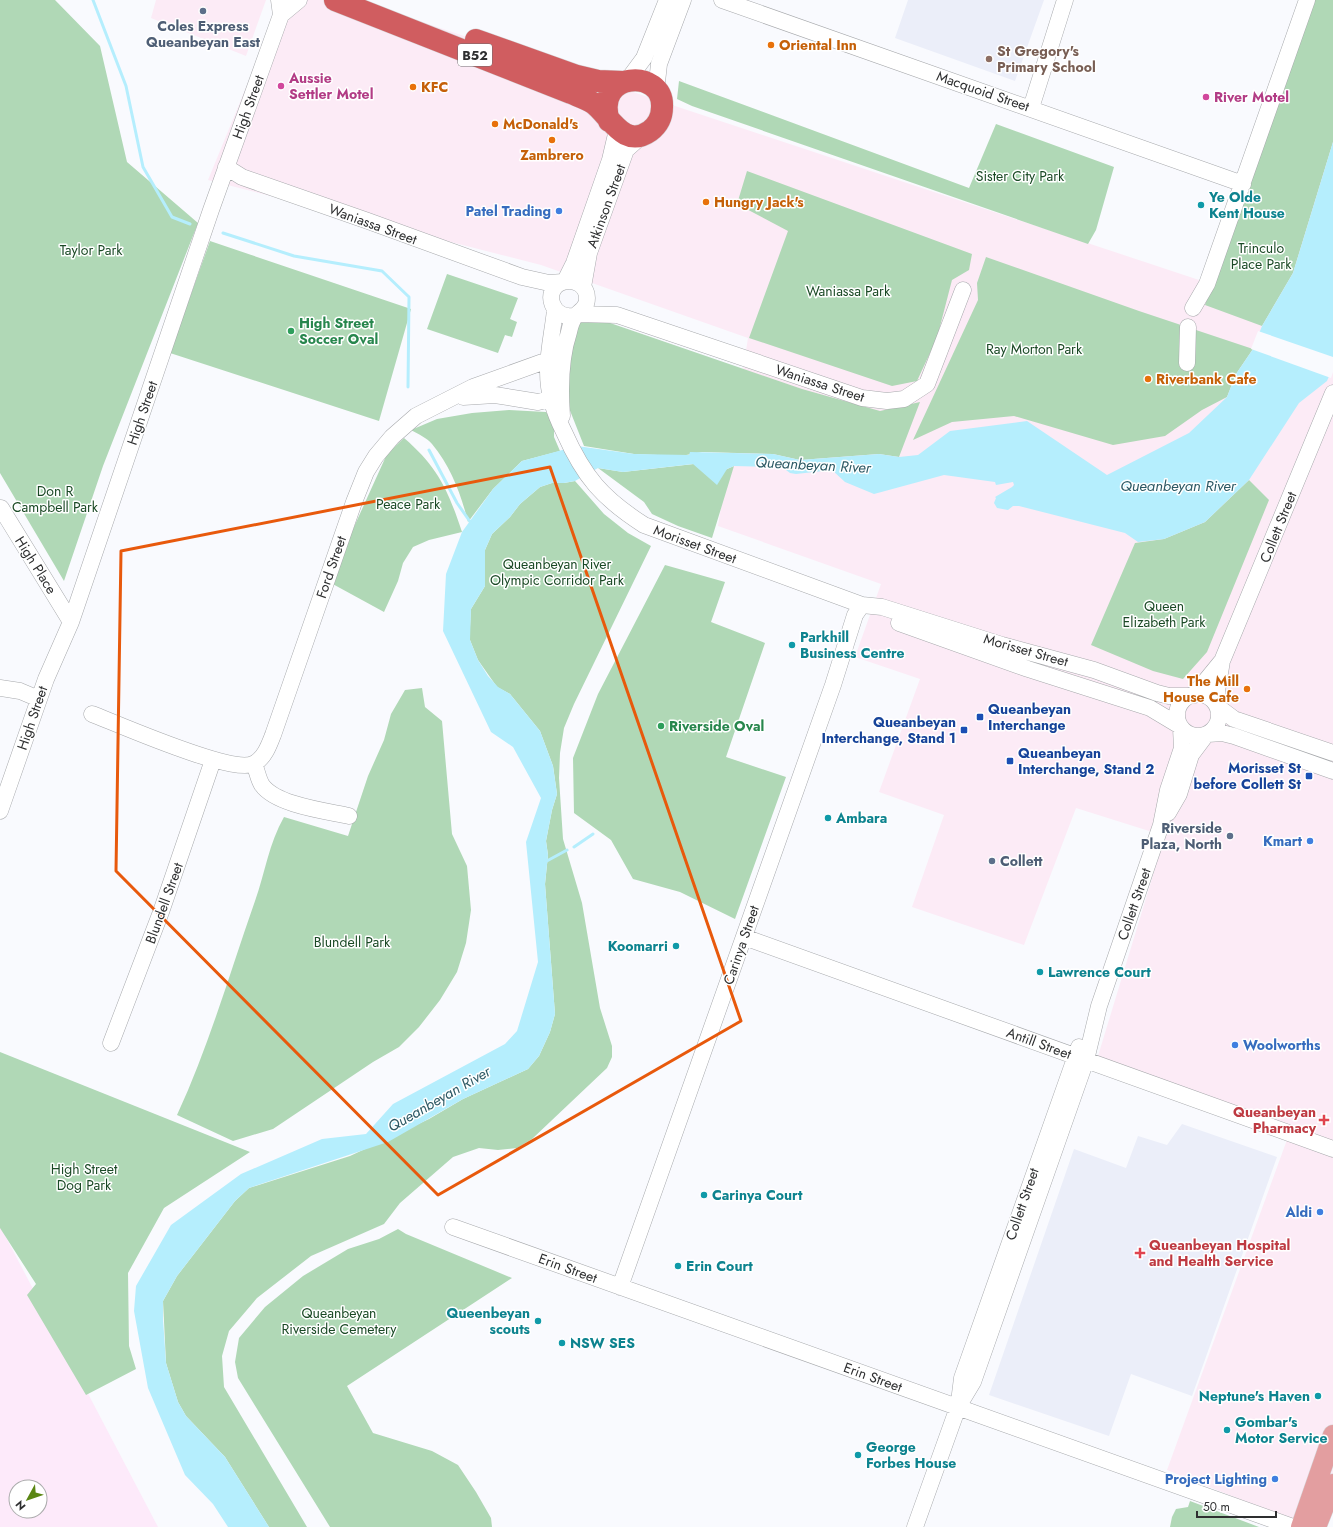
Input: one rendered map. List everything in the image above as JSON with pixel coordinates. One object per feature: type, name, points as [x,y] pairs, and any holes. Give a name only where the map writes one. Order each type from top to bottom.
[{"type":"highway","name":"B52","points":[[335,0],[571,93],[594,104],[613,125]]},
{"type":"highway","name":"B52","points":[[363,0],[577,76],[598,81],[642,80],[651,85],[656,91]]},
{"type":"highway","points":[[625,81],[610,92],[606,111],[613,125],[626,135],[636,136],[646,134],[658,123],[662,114],[662,104],[656,91]]},
{"type":"main road","points":[[1301,1527],[1333,1435]]},
{"type":"main road","points":[[1316,1527],[1333,1484]]},
{"type":"street","name":"High Street","points":[[0,811],[39,699],[71,622],[280,7],[299,0]]},
{"type":"street","points":[[625,81],[644,58],[666,0]]},
{"type":"street","points":[[656,91],[659,64],[683,0]]},
{"type":"street","name":"Macquoid Street","points":[[722,0],[1243,184]]},
{"type":"street","points":[[1030,108],[1065,0]]},
{"type":"street","points":[[1193,308],[1207,284],[1307,0]]},
{"type":"street","name":"Atkinson Street","points":[[564,282],[574,263],[610,160],[613,125]]},
{"type":"street","name":"Atkinson Street","points":[[584,288],[589,253],[626,150],[646,134]]},
{"type":"street","name":"Waniassa Street","points":[[226,167],[242,177],[522,277],[549,282],[564,282]]},
{"type":"street","name":"Waniassa Street","points":[[522,277],[554,309]]},
{"type":"street","points":[[574,281],[584,288],[587,295],[586,304],[578,314],[567,338],[561,372],[550,399],[548,360],[554,309],[551,299],[552,292],[557,285],[564,282],[574,281]]},
{"type":"street","name":"Waniassa Street","points":[[584,288],[616,315]]},
{"type":"street","name":"Waniassa Street","points":[[578,314],[616,315],[862,398],[887,401],[904,399],[927,384],[963,290]]},
{"type":"street","points":[[554,309],[564,316],[578,314]]},
{"type":"street","points":[[1187,363],[1188,327]]},
{"type":"street","name":"Ford Street","points":[[254,764],[265,754],[273,735],[354,502],[366,472],[381,450],[407,423],[429,408],[478,385],[548,360]]},
{"type":"street","name":"Morisset Street","points":[[561,372],[561,409],[564,434]]},
{"type":"street","name":"Collett Street","points":[[1217,706],[1217,691],[1222,661],[1333,393]]},
{"type":"street","name":"Ford Street","points":[[448,400],[487,395],[531,402],[542,402],[550,399]]},
{"type":"street","name":"Morisset Street","points":[[550,399],[564,434],[576,458],[589,478],[623,512],[644,525],[862,604],[882,607],[1048,658],[1094,670],[1163,695],[1192,695]]},
{"type":"street","name":"High Place","points":[[1,508],[71,622]]},
{"type":"street","name":"Morisset Street","points":[[862,604],[870,611],[883,617],[978,652],[1150,708],[1181,727]]},
{"type":"street","name":"Carinya Street","points":[[620,1287],[856,616],[862,604]]},
{"type":"street","points":[[954,629],[972,643],[978,652]]},
{"type":"street","points":[[1016,665],[1030,659],[1048,658]]},
{"type":"street","name":"Collett Street","points":[[1192,695],[1222,661]]},
{"type":"street","points":[[0,688],[20,691],[39,699]]},
{"type":"street","points":[[1333,753],[1234,718],[1217,706],[1207,696],[1192,695],[1184,700],[1179,707],[1177,718],[1181,727],[1191,735],[1222,733],[1234,736],[1333,771]]},
{"type":"street","points":[[1207,734],[1214,730],[1219,721],[1217,706]]},
{"type":"street","points":[[92,714],[213,760],[239,766],[254,764],[262,784],[285,801],[349,816]]},
{"type":"street","name":"Collett Street","points":[[915,1527],[958,1407],[973,1382],[1080,1058],[1161,825],[1168,790],[1182,748],[1181,727]]},
{"type":"street","name":"Collett Street","points":[[1161,825],[1179,794],[1192,755],[1207,734]]},
{"type":"street","name":"Blundell Street","points":[[111,1043],[162,912],[213,760]]},
{"type":"street","name":"Antill Street","points":[[744,937],[1333,1148]]},
{"type":"street","name":"Erin Street","points":[[454,1227],[1293,1527]]},
{"type":"highlighted area","points":[[550,467],[741,1021],[438,1195],[116,871],[121,551]]},
{"type":"shaded area","points":[[156,0],[266,0],[246,56],[151,18]]},
{"type":"shaded area","points":[[282,0],[356,0],[1205,282],[1329,0],[1333,2],[1333,1480],[1309,1527],[1167,1470],[1292,1126],[1098,1056],[1165,836],[1076,808],[1024,945],[912,907],[944,815],[879,792],[920,679],[855,657],[881,584],[718,526],[748,338],[541,265],[208,180]]},
{"type":"shaded area","name":"St Gregory's Primary School","points":[[908,0],[1044,0],[1015,81],[895,38]]},
{"type":"shaded area","name":"Queanbeyan Hospital and Health Service","points":[[1182,1124],[1277,1157],[1192,1396],[1131,1374],[1109,1436],[989,1395],[1074,1149],[1126,1168],[1138,1136],[1167,1145]]},
{"type":"shaded area","points":[[0,1226],[158,1527],[0,1527]]},
{"type":"green space","name":"Taylor Park","points":[[0,0],[55,0],[100,46],[127,162],[198,223],[103,466],[64,581],[0,473]]},
{"type":"green space","name":"Trinculo Place Park","points":[[1313,0],[1333,0],[1333,142],[1293,273],[1262,326],[1205,305]]},
{"type":"green space","name":"Sister City Park","points":[[679,81],[969,188],[996,124],[1114,167],[1096,230],[1088,244],[692,106],[677,99]]},
{"type":"green space","name":"Waniassa Park","points":[[747,171],[972,254],[969,270],[952,280],[937,338],[917,381],[892,386],[749,338],[788,231],[737,204]]},
{"type":"green space","name":"High Street Soccer Oval","points":[[210,241],[411,309],[379,421],[170,353]]},
{"type":"green space","name":"Ray Morton Park","points":[[986,257],[1139,311],[1253,349],[1236,374],[1227,397],[1202,410],[1165,436],[1113,445],[1014,416],[952,422],[913,440],[978,300],[977,283]]},
{"type":"green space","points":[[447,274],[518,298],[510,319],[517,322],[512,337],[505,335],[498,353],[427,329]]},
{"type":"green space","points":[[584,314],[802,389],[880,411],[920,402],[899,457],[879,454],[800,460],[773,454],[702,452],[681,456],[634,454],[584,446],[569,408],[568,369],[575,334]]},
{"type":"green space","points":[[509,410],[546,412],[554,423],[554,437],[560,451],[522,461],[493,489],[468,522],[459,491],[445,462],[430,442],[411,430],[437,419],[472,413]]},
{"type":"green space","name":"Peace Park","points":[[404,438],[434,469],[452,504],[462,532],[429,540],[413,547],[403,563],[398,581],[384,612],[329,582],[387,454]]},
{"type":"green space","points":[[694,464],[709,477],[734,466],[712,538],[678,526],[652,514],[644,502],[598,468],[623,472]]},
{"type":"green space","name":"Queen Elizabeth Park","points":[[1249,480],[1269,500],[1207,652],[1183,679],[1153,671],[1091,645],[1135,543],[1164,539],[1205,522]]},
{"type":"green space","name":"Queanbeyan River Olympic Corridor Park","points":[[575,481],[604,514],[628,533],[651,546],[574,704],[564,728],[560,753],[559,778],[563,839],[582,903],[600,1008],[612,1046],[612,1057],[607,1068],[532,1139],[517,1148],[498,1150],[479,1148],[453,1157],[400,1203],[384,1224],[311,1256],[257,1298],[229,1331],[222,1356],[224,1387],[307,1527],[269,1527],[225,1457],[186,1416],[178,1402],[166,1363],[163,1301],[177,1276],[235,1201],[249,1188],[350,1156],[429,1119],[463,1099],[528,1069],[539,1056],[550,1032],[555,1014],[545,884],[548,855],[546,841],[552,810],[557,794],[553,766],[540,731],[510,694],[497,687],[478,660],[470,640],[471,609],[485,586],[485,550],[492,534],[510,517],[520,504],[540,487],[552,483]]},
{"type":"green space","name":"Riverside Oval","points":[[665,565],[725,582],[711,622],[765,643],[726,757],[786,777],[735,919],[680,892],[633,879],[611,840],[574,813],[573,758],[598,694]]},
{"type":"green space","name":"Blundell Park","points":[[422,688],[425,707],[442,721],[452,834],[467,866],[471,910],[466,943],[457,972],[440,1000],[419,1027],[399,1047],[373,1062],[273,1129],[233,1141],[177,1115],[189,1089],[219,1009],[259,890],[271,848],[284,817],[348,836],[368,776],[384,740],[391,714],[405,690]]},
{"type":"green space","name":"High Street Dog Park","points":[[0,1052],[250,1152],[164,1208],[128,1273],[129,1346],[136,1369],[86,1395],[27,1295],[36,1284],[0,1228]]},
{"type":"green space","name":"Queanbeyan Riverside Cemetery","points":[[398,1229],[406,1234],[512,1278],[347,1386],[373,1433],[432,1451],[458,1465],[491,1518],[492,1527],[330,1527],[238,1378],[235,1362],[239,1338],[265,1307],[303,1276],[348,1249],[379,1239]]},
{"type":"green space","points":[[1190,1501],[1259,1527],[1170,1527],[1172,1517],[1176,1509],[1188,1507]]},
{"type":"water","name":"Queanbeyan River","points":[[1333,142],[1333,367],[1327,381],[1299,403],[1249,480],[1205,522],[1164,539],[1138,542],[1125,533],[1019,506],[1013,506],[1008,510],[997,508],[994,503],[995,497],[1012,487],[1014,485],[1013,482],[996,485],[995,482],[944,475],[874,494],[845,482],[832,470],[796,474],[790,473],[782,467],[734,466],[727,469],[717,485],[693,464],[623,472],[598,468],[575,481],[552,483],[540,487],[520,504],[510,517],[492,534],[485,550],[485,586],[471,609],[470,640],[478,660],[488,676],[498,687],[510,694],[540,731],[553,766],[557,794],[552,810],[546,841],[548,855],[545,884],[555,1014],[550,1032],[539,1056],[528,1069],[463,1099],[388,1142],[249,1188],[235,1201],[177,1276],[163,1301],[163,1319],[166,1363],[178,1402],[186,1416],[225,1457],[269,1527],[228,1527],[213,1504],[185,1475],[148,1388],[134,1311],[136,1286],[171,1225],[241,1174],[322,1139],[366,1134],[393,1104],[505,1044],[517,1031],[538,962],[526,842],[541,798],[513,747],[491,732],[443,631],[446,574],[462,532],[493,489],[522,461],[577,446],[634,454],[689,455],[690,452],[773,454],[800,460],[879,454],[899,457],[918,455],[950,431],[1027,421],[1107,475],[1189,433],[1227,397],[1236,374],[1253,349],[1262,326],[1293,273]]},
{"type":"pier","points":[[1258,331],[1333,357],[1333,372],[1331,378],[1251,349]]},
{"type":"waterway","points":[[93,0],[126,86],[143,167],[172,217],[190,224]]},
{"type":"waterway","points":[[223,233],[294,256],[382,271],[409,297],[408,387]]},
{"type":"waterway","points":[[429,450],[457,503],[471,523]]},
{"type":"waterway","points":[[574,847],[593,834]]},
{"type":"waterway","points":[[545,862],[567,850]]},
{"type":"place","name":"Coles Express Queanbeyan East","points":[[203,11]]},
{"type":"place","name":"Oriental Inn","points":[[771,45]]},
{"type":"place","name":"St Gregory's Primary School","points":[[989,59]]},
{"type":"place","name":"Aussie Settler Motel","points":[[281,86]]},
{"type":"place","name":"KFC","points":[[413,87]]},
{"type":"place","name":"River Motel","points":[[1206,97]]},
{"type":"place","name":"McDonald's","points":[[495,124]]},
{"type":"place","name":"Zambrero","points":[[552,140]]},
{"type":"place","name":"Hungry Jack's","points":[[706,202]]},
{"type":"place","name":"Ye Olde Kent House","points":[[1201,205]]},
{"type":"place","name":"Patel Trading","points":[[559,211]]},
{"type":"place","name":"High Street Soccer Oval","points":[[291,331]]},
{"type":"place","name":"Riverbank Cafe","points":[[1148,379]]},
{"type":"place","name":"Parkhill Business Centre","points":[[792,645]]},
{"type":"place","name":"The Mill House Cafe","points":[[1247,689]]},
{"type":"place","name":"Queanbeyan Interchange","points":[[980,717]]},
{"type":"place","name":"Riverside Oval","points":[[661,726]]},
{"type":"place","name":"Queanbeyan Interchange, Stand 1","points":[[964,730]]},
{"type":"place","name":"Queanbeyan Interchange, Stand 2","points":[[1010,761]]},
{"type":"place","name":"Morisset St before Collett St","points":[[1309,776]]},
{"type":"place","name":"Ambara","points":[[828,818]]},
{"type":"place","name":"Riverside Plaza, North","points":[[1230,836]]},
{"type":"place","name":"Kmart","points":[[1310,841]]},
{"type":"place","name":"Collett","points":[[992,861]]},
{"type":"place","name":"Koomarri","points":[[676,946]]},
{"type":"place","name":"Lawrence Court","points":[[1040,972]]},
{"type":"place","name":"Woolworths","points":[[1235,1045]]},
{"type":"place","name":"Queanbeyan Pharmacy","points":[[1324,1120]]},
{"type":"place","name":"Carinya Court","points":[[704,1195]]},
{"type":"place","name":"Aldi","points":[[1320,1212]]},
{"type":"place","name":"Queanbeyan Hospital and Health Service","points":[[1140,1253]]},
{"type":"place","name":"Erin Court","points":[[678,1266]]},
{"type":"place","name":"Queenbeyan scouts","points":[[538,1321]]},
{"type":"place","name":"NSW SES","points":[[562,1343]]},
{"type":"place","name":"Neptune's Haven","points":[[1318,1396]]},
{"type":"place","name":"Gombar's Motor Service","points":[[1227,1430]]},
{"type":"place","name":"George Forbes House","points":[[858,1455]]},
{"type":"place","name":"Project Lighting","points":[[1275,1479]]},
{"type":"park label","name":"Don R Campbell Park","points":[[55,500]]}]
